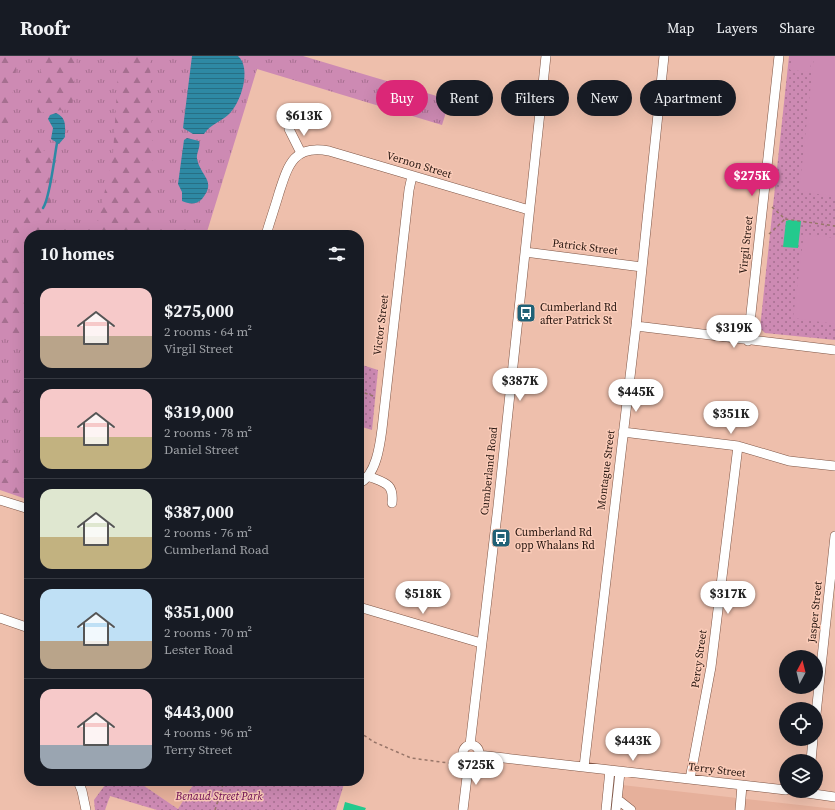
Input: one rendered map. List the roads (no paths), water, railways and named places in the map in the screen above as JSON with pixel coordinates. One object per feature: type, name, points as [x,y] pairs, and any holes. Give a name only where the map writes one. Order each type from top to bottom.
[{"type":"street","name":"Cumberland Road","points":[[470,745],[498,506],[546,56]]},
{"type":"street","name":"Montague Street","points":[[584,767],[636,326],[664,56]]},
{"type":"street","name":"Virgil Street","points":[[748,340],[779,56]]},
{"type":"street","points":[[268,230],[287,168],[292,160],[301,153],[289,129]]},
{"type":"street","name":"Vernon Street","points":[[301,153],[315,149],[329,151],[529,210]]},
{"type":"street","name":"Victor Street","points":[[368,476],[382,434],[409,190],[412,176]]},
{"type":"street","name":"Patrick Street","points":[[525,252],[642,267]]},
{"type":"street","points":[[636,326],[835,350]]},
{"type":"street","points":[[623,432],[738,446],[789,461],[835,466]]},
{"type":"street","name":"Percy Street","points":[[690,779],[710,673],[738,446]]},
{"type":"street","points":[[364,479],[368,476],[391,488],[393,493],[392,503]]},
{"type":"street","points":[[0,500],[24,507]]},
{"type":"street","name":"Jasper Street","points":[[817,702],[835,536]]},
{"type":"street","points":[[364,608],[481,643]]},
{"type":"street","points":[[0,618],[24,626]]},
{"type":"street","points":[[470,745],[477,748],[478,755],[475,759],[469,760],[464,758],[463,752],[465,748],[470,745]]},
{"type":"street","name":"Terry Street","points":[[478,755],[779,789]]},
{"type":"street","points":[[463,810],[469,760]]},
{"type":"street","points":[[606,810],[610,770]]},
{"type":"street","points":[[616,810],[620,772]]},
{"type":"street","points":[[80,786],[86,810]]},
{"type":"street","points":[[740,810],[742,786]]},
{"type":"street","points":[[823,795],[835,797]]},
{"type":"street","points":[[617,799],[631,810]]},
{"type":"water","points":[[192,56],[238,56],[244,69],[241,95],[233,110],[204,134],[193,134],[183,128]]},
{"type":"water","points":[[56,113],[62,117],[65,126],[65,137],[59,144],[51,139],[53,128],[48,119],[50,115]]},
{"type":"water","points":[[187,138],[199,141],[197,159],[208,183],[208,188],[202,199],[192,203],[182,201],[182,192],[178,184],[184,140]]},
{"type":"waterway","points":[[43,208],[50,187],[57,143]]},
{"type":"place","name":"Cumberland Rd after Patrick St","points":[[526,313]]},
{"type":"place","name":"Cumberland Rd opp Whalans Rd","points":[[501,538]]},
{"type":"park label","name":"Benaud Street Park","points":[[219,796]]}]
